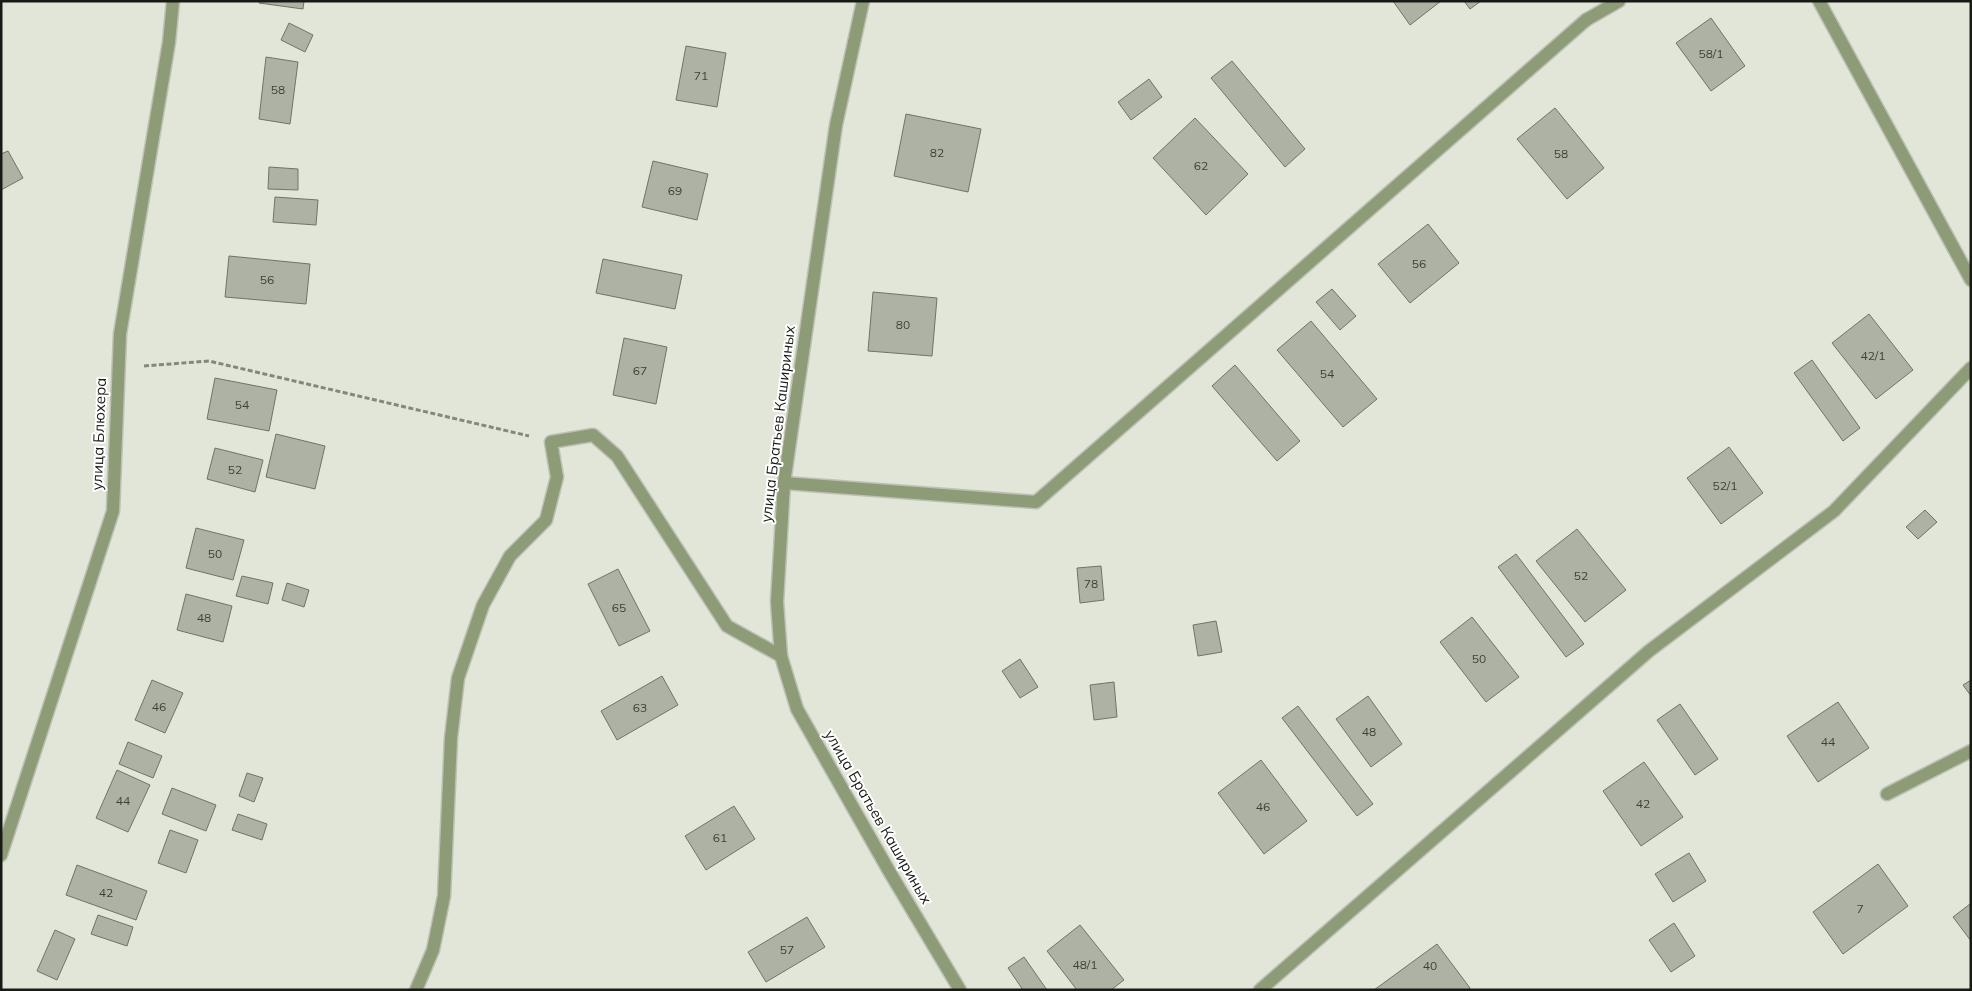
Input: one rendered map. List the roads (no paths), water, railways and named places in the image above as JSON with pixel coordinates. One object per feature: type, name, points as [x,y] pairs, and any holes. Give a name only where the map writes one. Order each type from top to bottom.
[{"type":"street","name":"улица Блюхера","points":[[1,855],[113,511],[120,334],[168,42],[173,1]]},
{"type":"street","name":"улица Братьев Кашириных","points":[[863,1],[836,125],[784,483],[777,602],[781,656],[797,709],[889,871],[960,990]]},
{"type":"street","points":[[784,483],[1036,502],[1586,20],[1619,1]]},
{"type":"street","points":[[1819,1],[1971,280]]},
{"type":"street","points":[[1260,990],[1650,651],[1834,511],[1971,368]]},
{"type":"street","points":[[416,990],[432,950],[444,896],[451,738],[458,678],[483,605],[510,556],[546,520],[557,477],[551,442],[593,435],[617,456],[728,626],[781,656]]},
{"type":"street","points":[[1887,794],[1971,751]]}]
